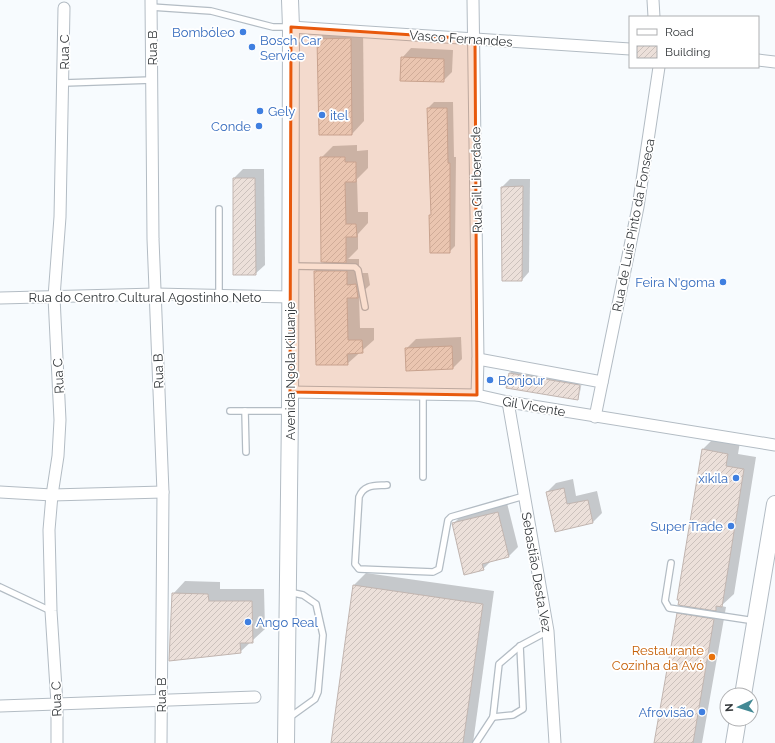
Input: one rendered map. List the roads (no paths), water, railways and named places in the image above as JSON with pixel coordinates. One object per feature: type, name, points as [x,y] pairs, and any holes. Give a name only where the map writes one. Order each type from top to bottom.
[{"type":"main road","name":"Avenida Ngola Kiluanje","points":[[286,743],[291,266],[290,0]]},
{"type":"main road","points":[[744,687],[775,504]]},
{"type":"main road","points":[[734,743],[737,727]]},
{"type":"street","name":"Rua Gil Liberdade","points":[[474,0],[478,359],[477,395]]},
{"type":"street","points":[[653,0],[654,16]]},
{"type":"street","name":"Rua B","points":[[151,3],[153,200],[162,492],[161,743]]},
{"type":"street","name":"Rua C","points":[[57,743],[57,704],[51,611],[49,530],[52,495],[58,456],[60,420],[54,298],[60,217],[64,83],[64,8]]},
{"type":"street","name":"Vasco Fernandes","points":[[291,27],[629,49]]},
{"type":"street","points":[[759,60],[775,62]]},
{"type":"street","name":"Rua de Luís Pinto da Fonseca","points":[[595,416],[638,207],[659,68]]},
{"type":"street","name":"Rua do Centro Cultural Agostinho Neto","points":[[0,298],[54,298],[156,294],[290,296]]},
{"type":"street","points":[[478,359],[602,382]]},
{"type":"street","name":"Gil Vicente","points":[[290,392],[477,395],[508,402],[775,446]]},
{"type":"street","name":"Sebastião Desta Vez","points":[[508,402],[548,631],[555,743]]},
{"type":"street","points":[[0,492],[52,495],[162,492]]},
{"type":"street","points":[[0,706],[161,702],[255,697]]},
{"type":"lane","points":[[151,3],[211,11],[272,27],[291,27]]},
{"type":"lane","points":[[64,83],[152,80]]},
{"type":"lane","points":[[219,209],[219,295]]},
{"type":"lane","points":[[291,266],[355,267],[358,270],[365,307]]},
{"type":"lane","points":[[423,394],[423,477]]},
{"type":"lane","points":[[230,411],[290,410]]},
{"type":"lane","points":[[245,411],[246,452]]},
{"type":"lane","points":[[387,485],[368,486],[361,491],[359,497],[355,564],[359,569],[433,572],[439,569],[448,520],[451,517],[524,496]]},
{"type":"lane","points":[[671,563],[665,601],[669,608],[756,621]]},
{"type":"lane","points":[[0,587],[51,611]]},
{"type":"lane","points":[[286,719],[315,699],[318,692],[323,635],[316,604],[303,595],[288,592]]},
{"type":"lane","points":[[476,743],[493,718],[498,664],[520,646],[548,631]]},
{"type":"lane","points":[[493,718],[513,715],[523,710],[520,646]]},
{"type":"place","name":"Bombóleo","points":[[243,32]]},
{"type":"place","name":"Bosch Car Service","points":[[252,47]]},
{"type":"place","name":"Gely","points":[[260,111]]},
{"type":"place","name":"itel","points":[[322,115]]},
{"type":"place","name":"Conde","points":[[259,126]]},
{"type":"place","name":"Feira N'goma","points":[[723,282]]},
{"type":"place","name":"Bonjour","points":[[490,380]]},
{"type":"place","name":"xikila","points":[[736,478]]},
{"type":"place","name":"Super Trade","points":[[731,526]]},
{"type":"place","name":"Ango Real","points":[[248,622]]},
{"type":"place","name":"Restaurante Cozinha da Avó","points":[[712,657]]},
{"type":"place","name":"Afrovisão","points":[[702,712]]}]
